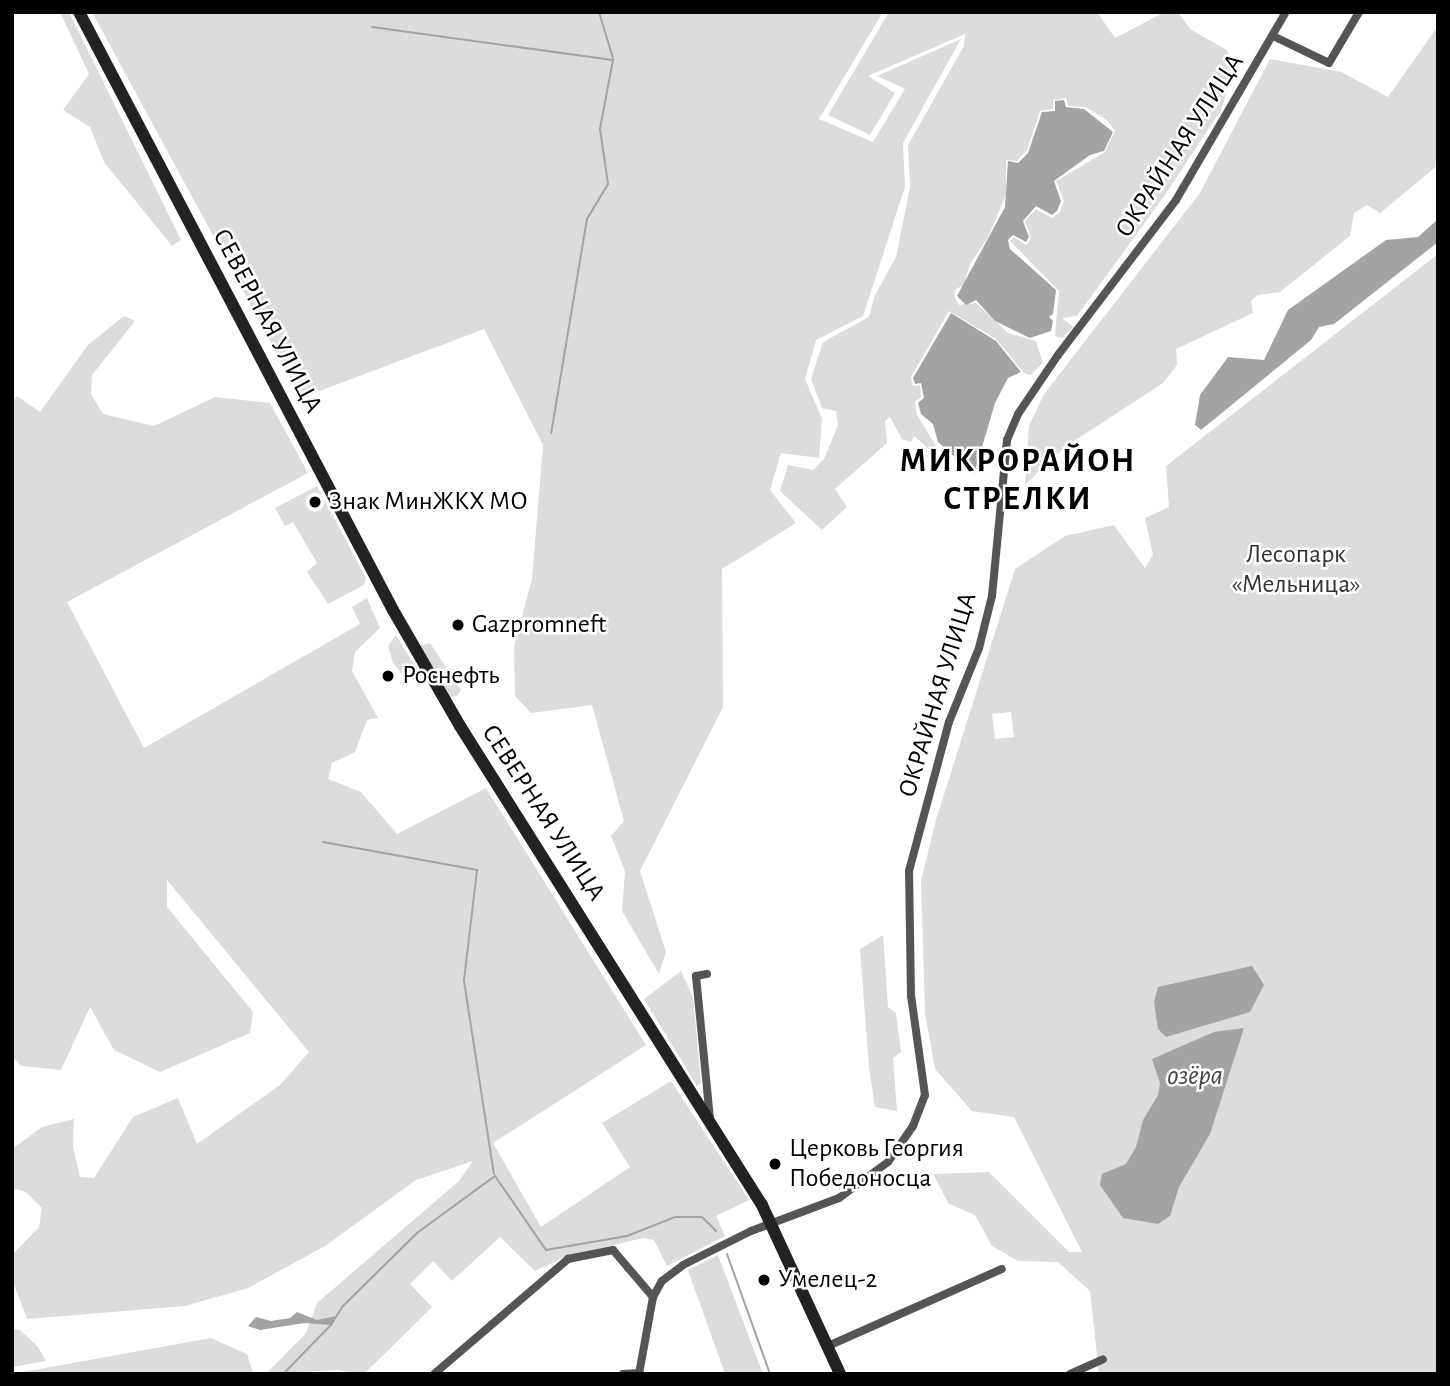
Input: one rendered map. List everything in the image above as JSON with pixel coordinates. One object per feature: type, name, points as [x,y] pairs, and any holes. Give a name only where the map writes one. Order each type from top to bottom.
[{"type":"main road","name":"СЕВЕРНАЯ УЛИЦА","points":[[79,12],[393,610],[460,726],[772,1222],[841,1374]]},
{"type":"street","name":"ОКРАЙНАЯ УЛИЦА","points":[[653,1297],[662,1281],[683,1265],[772,1222],[839,1198],[881,1167],[919,1112],[925,1095],[911,996],[909,871],[949,722],[979,648],[992,596],[1007,440],[1017,414],[1052,363],[1176,200],[1286,12]]},
{"type":"street","points":[[1273,36],[1329,63],[1359,12]]},
{"type":"street","points":[[707,974],[696,975],[710,1122]]},
{"type":"street","points":[[434,1374],[568,1259],[613,1251],[653,1297],[639,1373],[623,1374]]},
{"type":"street","points":[[828,1346],[1002,1269]]},
{"type":"street","points":[[1070,1374],[1103,1359]]},
{"type":"green space","points":[[60,12],[69,12],[181,240],[172,246],[104,162],[90,127],[63,110],[89,74]]},
{"type":"green space","points":[[92,12],[883,12],[819,119],[873,142],[905,89],[877,76],[961,39],[903,143],[905,187],[863,316],[816,340],[805,379],[822,419],[819,458],[781,453],[770,490],[796,523],[722,569],[723,707],[640,871],[666,952],[659,974],[622,911],[625,871],[611,836],[624,821],[592,705],[531,713],[515,696],[514,646],[532,579],[543,445],[484,329],[301,398]]},
{"type":"green space","points":[[889,12],[1097,12],[1115,38],[1165,12],[1178,12],[1190,29],[1227,50],[1234,70],[1221,110],[1165,195],[1077,316],[1062,318],[1073,327],[1062,338],[1055,336],[1059,291],[1010,241],[1014,237],[1026,245],[1031,238],[1025,221],[1036,209],[1052,218],[1060,212],[1064,201],[1056,181],[1105,152],[1115,131],[1107,120],[1085,107],[1068,106],[1066,98],[1054,100],[1053,109],[1040,111],[1027,150],[1017,161],[1006,160],[1006,195],[988,237],[970,264],[964,285],[956,289],[954,296],[959,305],[976,303],[1008,333],[1036,341],[1043,363],[1030,375],[1024,373],[996,339],[949,311],[911,377],[913,386],[920,385],[921,397],[915,402],[917,415],[938,449],[936,455],[914,436],[911,442],[902,439],[890,417],[885,421],[887,443],[835,489],[847,507],[822,530],[780,491],[788,465],[813,470],[824,459],[838,425],[836,411],[822,408],[811,379],[823,342],[869,317],[875,295],[896,257],[910,187],[908,145],[964,46],[965,34],[868,76],[895,93],[870,135],[828,115]]},
{"type":"green space","points":[[1438,26],[1438,165],[1380,213],[1367,205],[1354,213],[1350,236],[1280,292],[1258,295],[1251,301],[1253,313],[1176,349],[1177,365],[1163,383],[1065,447],[1025,485],[1029,426],[1044,394],[1200,193],[1270,59],[1341,72],[1388,97]]},
{"type":"green space","name":"Лесопарк «Мельница»","points":[[1438,254],[1438,1374],[1099,1374],[1090,1291],[1058,1262],[1018,1261],[992,1246],[975,1215],[949,1204],[933,1174],[989,1172],[1069,1252],[1082,1252],[1014,1117],[972,1111],[935,1069],[925,1013],[921,881],[936,820],[1015,569],[1065,536],[1114,525],[1145,568],[1153,555],[1145,518],[1169,507],[1166,466]],"holes":[[[1011,712],[1014,737],[995,739],[992,714]]]},
{"type":"green space","points":[[124,316],[135,321],[92,375],[91,394],[103,414],[154,426],[215,397],[270,403],[308,473],[67,602],[144,748],[360,624],[352,607],[367,598],[380,628],[355,652],[352,671],[378,718],[367,720],[355,752],[332,763],[328,779],[361,792],[397,834],[486,788],[646,1045],[493,1143],[541,1227],[630,1167],[602,1123],[671,1081],[749,1200],[716,1216],[725,1236],[667,1266],[654,1240],[643,1238],[565,1257],[535,1271],[500,1237],[452,1281],[433,1261],[410,1284],[432,1307],[364,1374],[337,1370],[266,1374],[306,1333],[317,1303],[459,1181],[473,1161],[416,1180],[325,1246],[248,1288],[185,1306],[27,1319],[12,1279],[12,1255],[39,1227],[42,1208],[26,1192],[12,1188],[12,1149],[42,1127],[74,1119],[73,1146],[80,1177],[94,1178],[133,1117],[178,1098],[197,1144],[280,1085],[309,1052],[167,880],[167,907],[253,1012],[250,1033],[160,1072],[114,1050],[90,1007],[61,1070],[21,1066],[12,1056],[12,403],[17,396],[40,412],[88,345]]},
{"type":"green space","points":[[317,486],[366,578],[364,585],[328,604],[307,572],[317,563],[293,522],[285,526],[275,508]]},
{"type":"green space","points":[[396,635],[424,681],[405,678],[393,663],[388,646]]},
{"type":"green space","points":[[430,643],[461,690],[457,696],[449,697],[420,646]]},
{"type":"green space","points":[[883,935],[888,1007],[896,1013],[901,1052],[893,1058],[897,1111],[875,1107],[869,1068],[860,949]]},
{"type":"green space","points":[[681,971],[693,997],[701,1083],[697,1086],[644,999]]},
{"type":"green space","points":[[718,1255],[763,1374],[725,1374],[688,1270]]},
{"type":"green space","points":[[12,1329],[20,1330],[38,1347],[46,1361],[12,1367]]},
{"type":"green space","points":[[211,1338],[247,1354],[253,1373],[12,1374]]},
{"type":"water","points":[[1064,100],[1066,107],[1084,109],[1113,132],[1104,151],[1090,155],[1054,181],[1061,201],[1057,211],[1052,215],[1036,206],[1023,221],[1029,237],[1026,242],[1013,235],[1008,240],[1010,249],[1056,290],[1053,314],[1049,317],[1053,321],[1051,331],[1030,338],[995,321],[976,300],[966,305],[957,296],[1005,207],[1008,161],[1018,163],[1028,153],[1042,112],[1055,111],[1055,101]]},
{"type":"water","points":[[1438,219],[1438,242],[1334,324],[1319,327],[1311,340],[1201,430],[1195,425],[1200,395],[1228,357],[1264,360],[1288,310],[1386,240],[1418,237]]},
{"type":"water","points":[[951,313],[996,341],[1021,372],[1008,378],[995,403],[974,474],[938,442],[933,424],[921,414],[918,403],[924,398],[921,383],[915,384],[913,378]]},
{"type":"water","points":[[1252,966],[1264,985],[1250,1012],[1166,1037],[1158,1029],[1154,1002],[1158,987]]},
{"type":"water","name":"озёра","points":[[1244,1028],[1210,1134],[1179,1187],[1170,1216],[1158,1224],[1123,1218],[1100,1185],[1102,1174],[1126,1164],[1136,1147],[1143,1120],[1158,1095],[1160,1083],[1152,1059],[1214,1032]]},
{"type":"water","points":[[297,1312],[317,1320],[336,1316],[331,1325],[305,1323],[260,1330],[248,1326],[256,1317],[271,1321],[290,1318]]},
{"type":"waterway","points":[[599,12],[613,58]]},
{"type":"waterway","points":[[372,27],[613,60],[600,129],[608,184],[587,219],[551,433]]},
{"type":"waterway","points":[[323,842],[477,870],[464,981],[494,1174]]},
{"type":"waterway","points":[[283,1374],[331,1325],[343,1306],[417,1233],[495,1176],[546,1250],[627,1236],[675,1217],[702,1217],[716,1231]]},
{"type":"waterway","points":[[727,1254],[770,1374]]},
{"type":"place","name":"Знак МинЖКХ МО","points":[[315,502]]},
{"type":"place","name":"Gazpromneft","points":[[458,625]]},
{"type":"place","name":"Роснефть","points":[[388,676]]},
{"type":"place","name":"Церковь Георгия Победоносца","points":[[775,1164]]},
{"type":"place","name":"Умелец-2","points":[[764,1280]]},
{"type":"district","name":"МИКРОРАЙОН СТРЕЛКИ","points":[[1018,481]]}]
